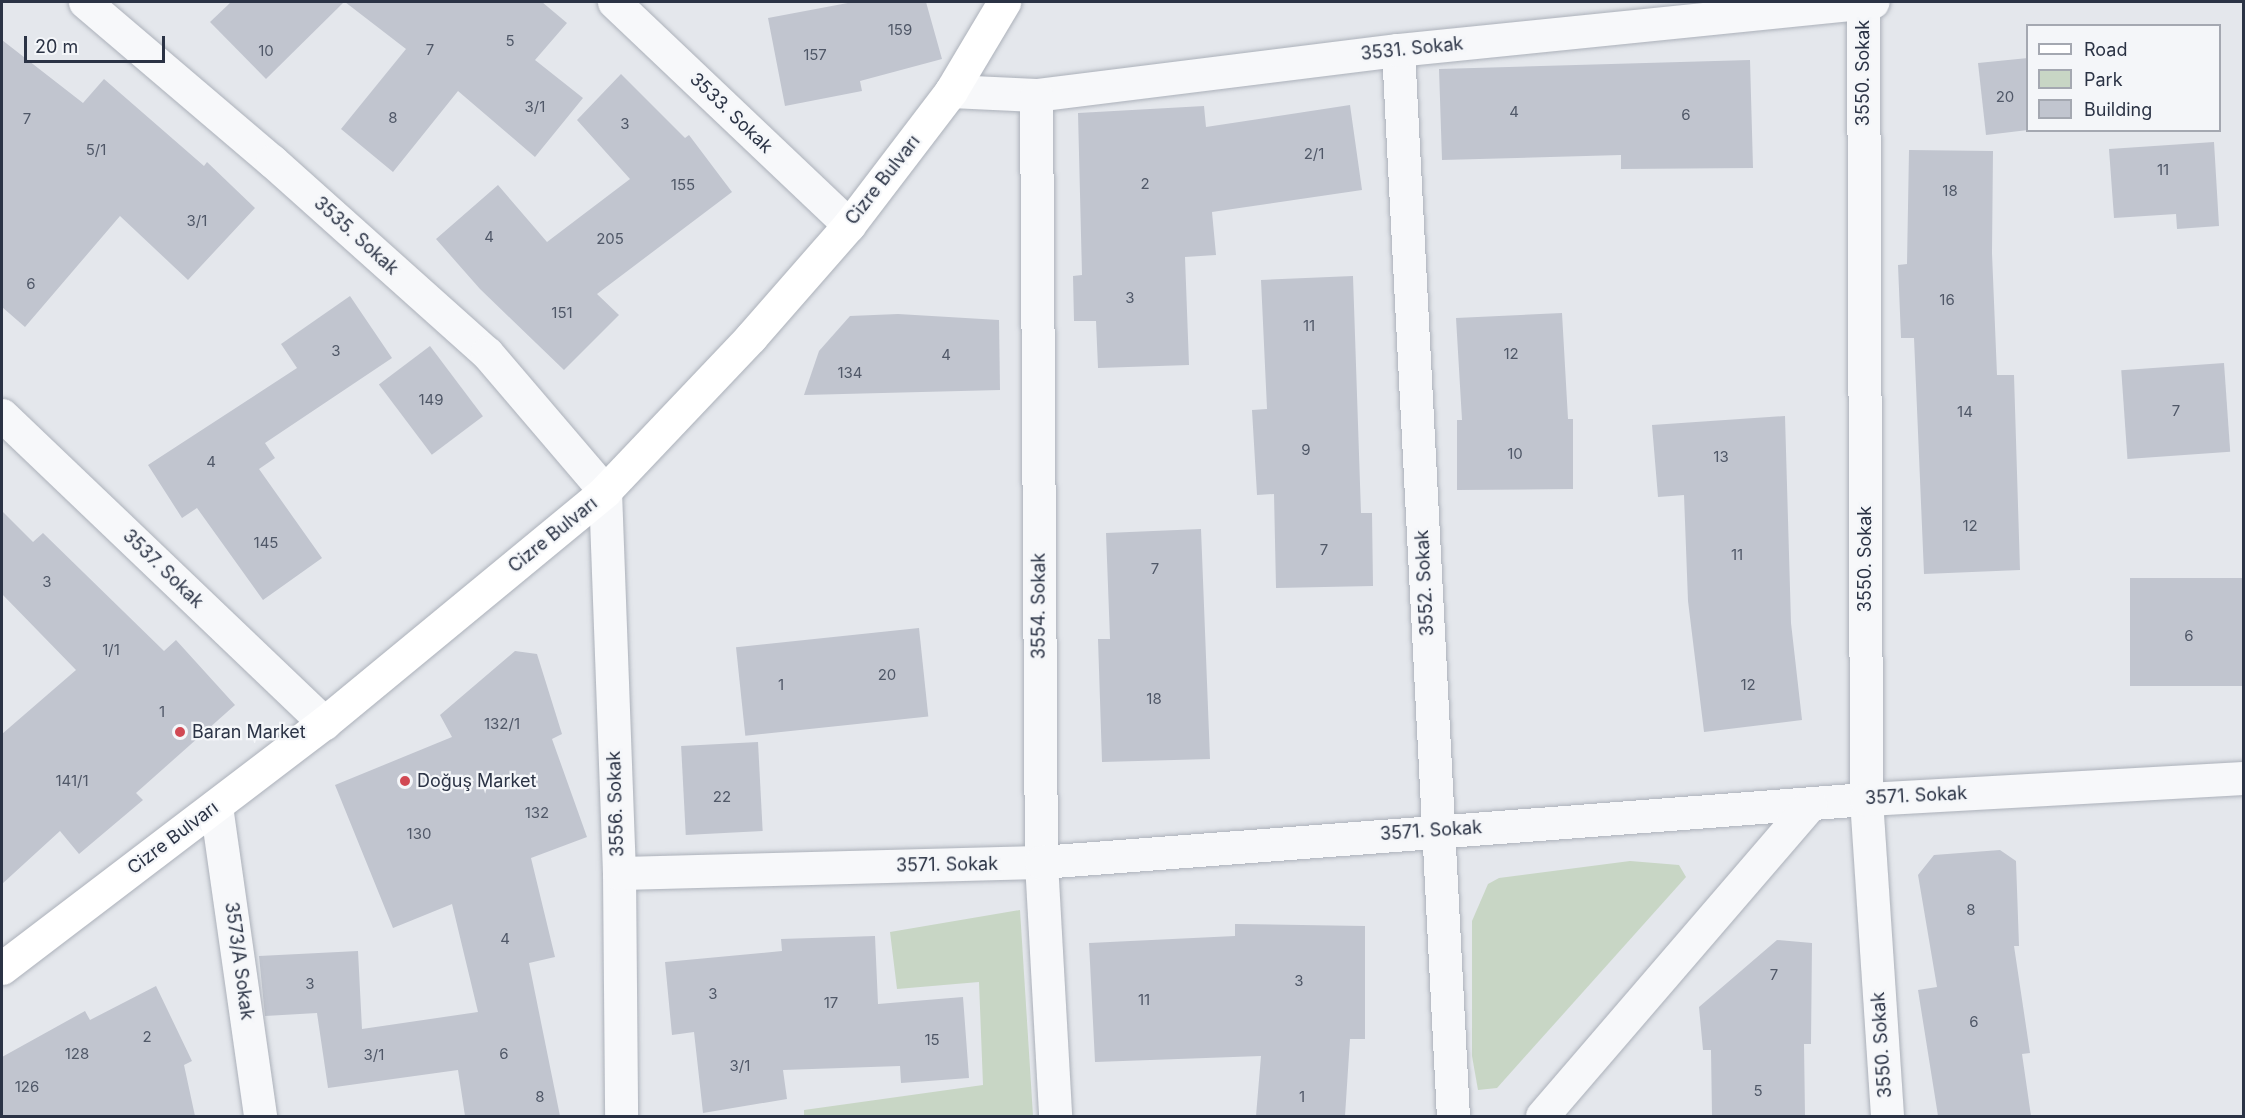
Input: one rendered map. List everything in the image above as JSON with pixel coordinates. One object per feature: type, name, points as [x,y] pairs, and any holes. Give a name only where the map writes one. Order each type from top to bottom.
[{"type":"main road","name":"Cizre Bulvarı","points":[[3,965],[324,723],[605,491],[751,337],[849,225],[951,91],[1004,2]]},
{"type":"street","name":"3535. Sokak","points":[[85,2],[272,161],[487,353],[605,491]]},
{"type":"street","name":"3533. Sokak","points":[[614,2],[849,225]]},
{"type":"street","name":"3531. Sokak","points":[[951,91],[1036,95],[1398,50],[1866,2]]},
{"type":"street","name":"3550. Sokak","points":[[1866,2],[1866,799],[1887,1116]]},
{"type":"street","name":"3552. Sokak","points":[[1398,50],[1453,1116]]},
{"type":"street","name":"3554. Sokak","points":[[1036,95],[1041,862],[1055,1116]]},
{"type":"street","name":"3537. Sokak","points":[[2,415],[324,723]]},
{"type":"street","name":"3556. Sokak","points":[[605,491],[619,873],[621,1116]]},
{"type":"street","name":"3571. Sokak","points":[[619,873],[1041,862],[1866,799],[2244,778]]},
{"type":"street","points":[[1542,1116],[1810,804]]},
{"type":"street","name":"3573/A Sokak","points":[[216,806],[260,1116]]},
{"type":"green space","points":[[1630,861],[1679,865],[1686,877],[1497,1088],[1478,1090],[1472,1056],[1472,921],[1488,884],[1499,878]]},
{"type":"green space","points":[[1020,910],[1033,1116],[804,1116],[804,1110],[983,1085],[979,982],[897,989],[890,932]]},
{"type":"building","points":[[231,2],[344,2],[266,79],[210,22]]},
{"type":"building","points":[[345,2],[542,2],[567,23],[535,60],[583,98],[535,157],[458,91],[393,172],[341,129],[406,49]]},
{"type":"building","points":[[853,2],[926,2],[942,59],[860,81],[862,91],[785,106],[768,18]]},
{"type":"building","points":[[2,40],[83,103],[104,79],[204,166],[207,162],[255,208],[188,280],[120,216],[25,327],[2,307]]},
{"type":"building","points":[[2026,58],[2026,130],[1986,135],[1978,63]]},
{"type":"building","points":[[1750,60],[1753,168],[1621,169],[1621,155],[1442,160],[1439,69]]},
{"type":"building","points":[[621,74],[685,138],[689,135],[732,192],[597,294],[619,315],[564,370],[480,289],[436,239],[498,185],[547,242],[630,179],[577,120]]},
{"type":"building","points":[[1350,105],[1362,190],[1212,212],[1216,255],[1185,257],[1189,365],[1098,368],[1096,321],[1074,321],[1073,276],[1082,275],[1078,113],[1204,106],[1206,127]]},
{"type":"building","points":[[2214,142],[2219,226],[2177,229],[2176,214],[2114,218],[2109,149]]},
{"type":"building","points":[[1909,150],[1993,151],[1992,253],[1997,375],[2014,375],[2020,570],[1924,574],[1914,338],[1901,338],[1898,265],[1907,264]]},
{"type":"building","points":[[1353,276],[1361,513],[1372,513],[1373,586],[1276,588],[1274,494],[1257,495],[1252,410],[1267,409],[1261,280]]},
{"type":"building","points":[[350,296],[392,358],[265,443],[275,458],[259,469],[322,558],[263,600],[197,508],[182,518],[148,465],[297,368],[281,344]]},
{"type":"building","points":[[1562,313],[1568,419],[1573,419],[1573,489],[1457,490],[1457,420],[1462,420],[1456,318]]},
{"type":"building","points":[[898,314],[999,320],[1000,390],[804,395],[819,351],[850,316]]},
{"type":"building","points":[[430,346],[483,416],[432,455],[379,385]]},
{"type":"building","points":[[2224,363],[2230,452],[2127,459],[2121,370]]},
{"type":"building","points":[[1785,416],[1791,623],[1802,720],[1704,732],[1688,601],[1684,495],[1658,497],[1652,425]]},
{"type":"building","points":[[2,511],[33,542],[43,533],[164,651],[176,640],[235,705],[136,793],[143,800],[79,854],[60,831],[2,884],[2,734],[76,670],[2,594]]},
{"type":"building","points":[[1201,529],[1210,759],[1102,762],[1098,639],[1110,639],[1106,533]]},
{"type":"building","points":[[2130,578],[2244,578],[2244,686],[2130,686]]},
{"type":"building","points":[[919,628],[928,717],[745,736],[736,647]]},
{"type":"building","points":[[515,651],[537,654],[562,734],[552,739],[587,837],[531,858],[555,957],[529,963],[560,1116],[465,1116],[458,1070],[328,1088],[317,1013],[265,1016],[259,956],[358,951],[362,1029],[478,1012],[452,904],[393,928],[335,785],[452,737],[440,715]]},
{"type":"building","points":[[758,742],[763,831],[686,835],[681,746]]},
{"type":"building","points":[[2000,850],[2016,861],[2019,946],[2014,946],[2030,1053],[2022,1054],[2031,1116],[1938,1116],[1918,990],[1937,987],[1918,875],[1934,855]]},
{"type":"building","points":[[1235,924],[1365,926],[1365,1039],[1350,1039],[1345,1116],[1256,1116],[1261,1056],[1095,1062],[1089,943],[1235,936]]},
{"type":"building","points":[[875,936],[878,1004],[963,997],[969,1078],[901,1083],[900,1066],[783,1070],[787,1099],[703,1113],[694,1032],[672,1035],[665,962],[782,951],[781,939]]},
{"type":"building","points":[[1777,940],[1812,943],[1811,1044],[1804,1044],[1805,1116],[1712,1116],[1711,1050],[1703,1050],[1699,1007]]},
{"type":"building","points":[[156,986],[192,1061],[184,1065],[195,1116],[2,1116],[2,1057],[85,1011],[90,1020]]},
{"type":"place","name":"Baran Market","points":[[180,732]]},
{"type":"place","name":"Doğuş Market","points":[[405,781]]}]
